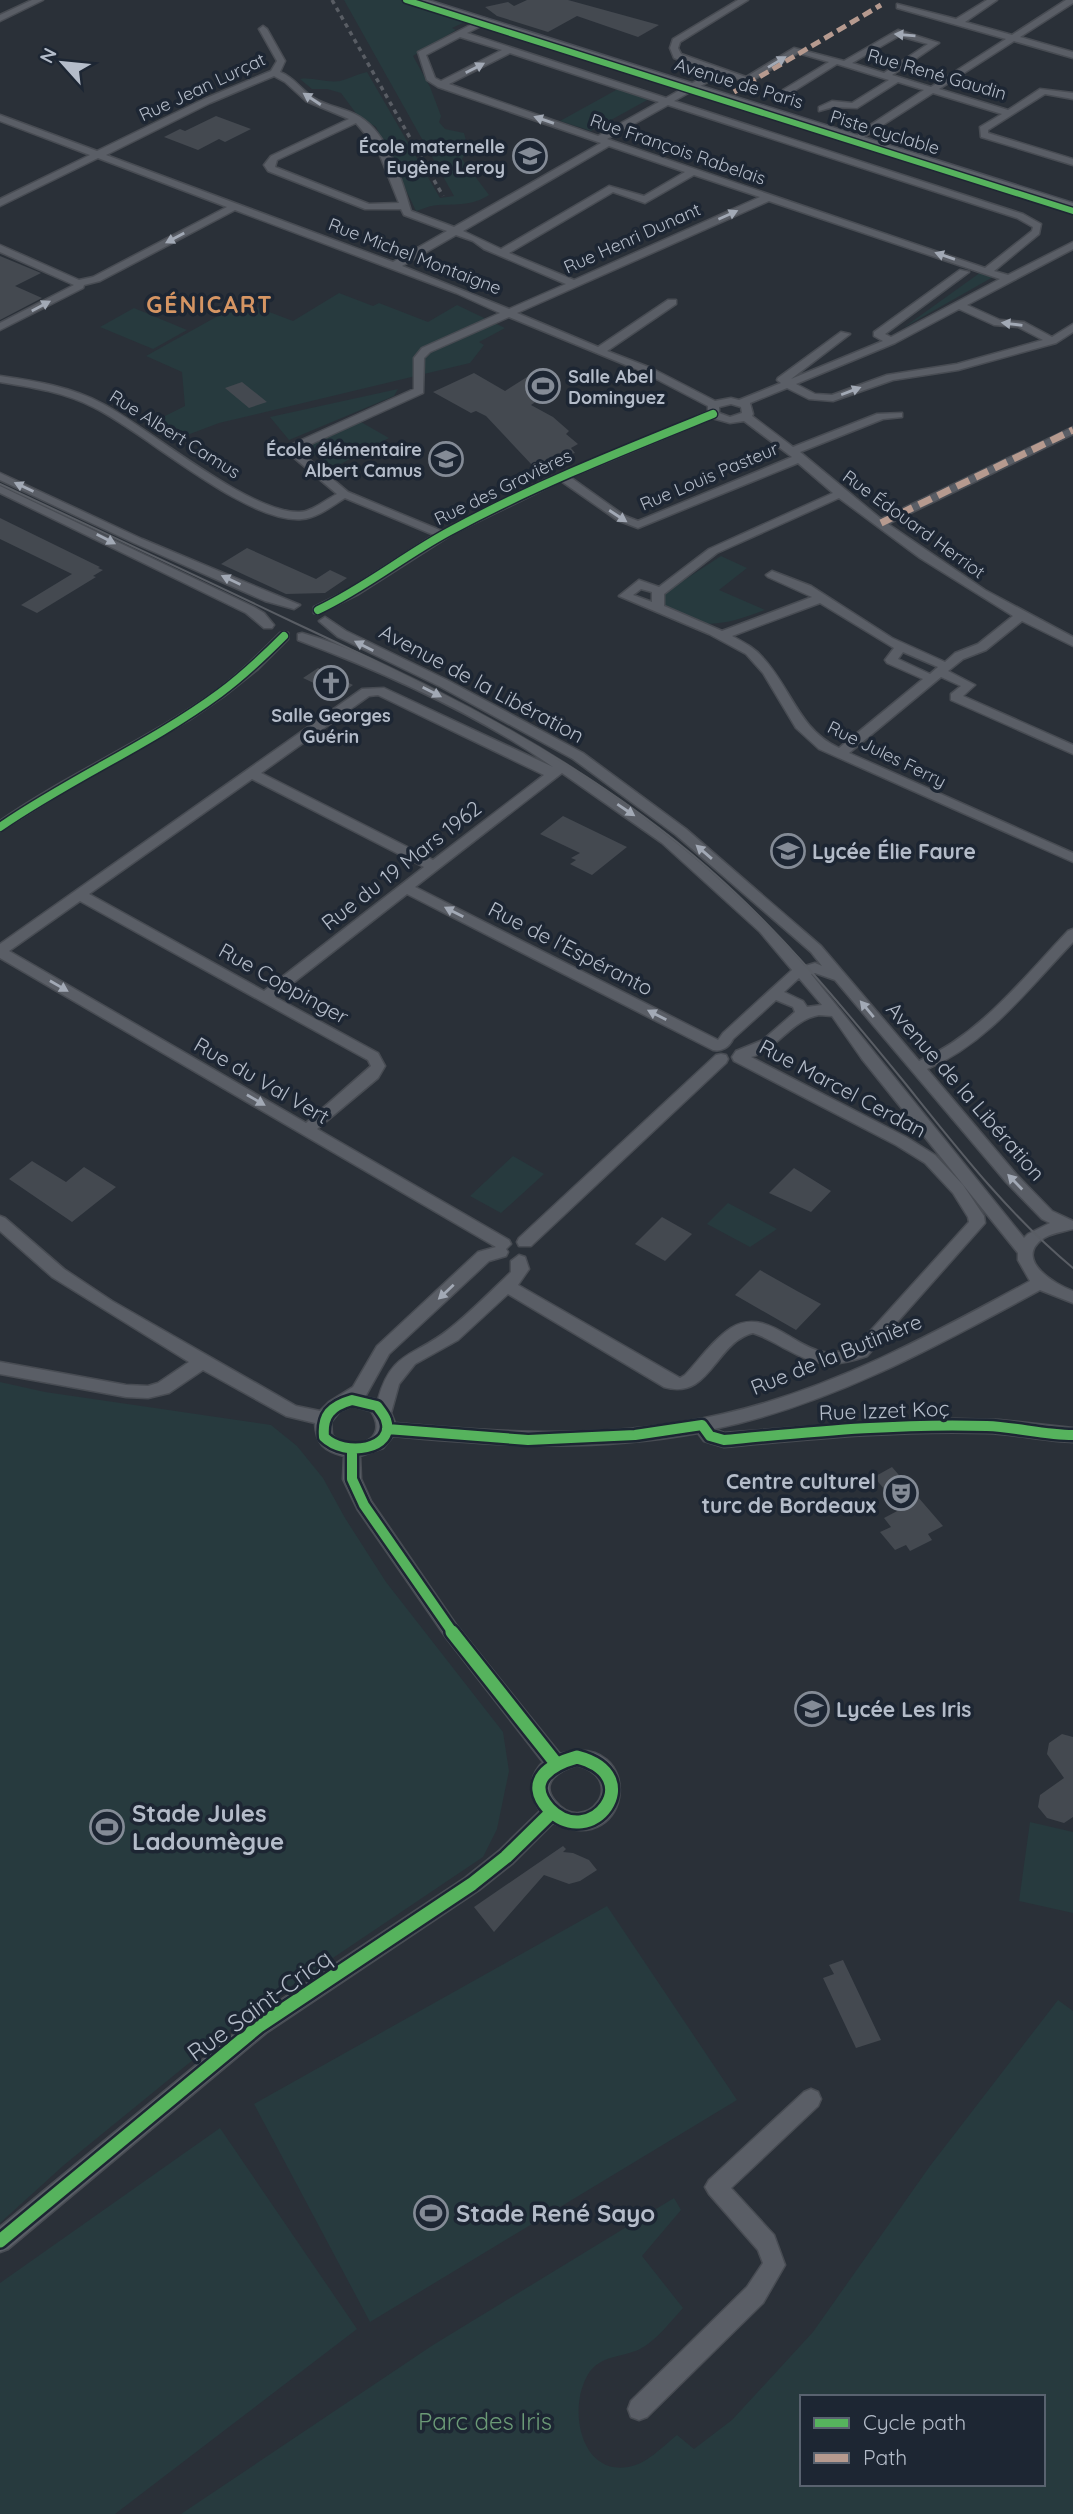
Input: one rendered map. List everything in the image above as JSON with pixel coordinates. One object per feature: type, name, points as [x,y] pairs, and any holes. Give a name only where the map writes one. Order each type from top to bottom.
[{"type":"main road","name":"Avenue de Paris","points":[[416,0],[861,135],[1073,204]]},
{"type":"main road","name":"Avenue de Paris","points":[[428,0],[1073,204]]},
{"type":"street","points":[[0,18],[39,0]]},
{"type":"street","name":"Rue René Gaudin","points":[[744,0],[676,41],[674,48],[677,56],[747,80],[797,50],[1009,113],[1043,91],[1073,96]]},
{"type":"street","points":[[958,22],[993,0]]},
{"type":"street","points":[[861,135],[1072,0]]},
{"type":"street","points":[[900,6],[1073,55]]},
{"type":"street","points":[[484,21],[421,54],[431,80],[441,85],[509,50]]},
{"type":"street","name":"Rue Jean Lurçat","points":[[0,203],[207,101],[274,73],[280,67],[281,61],[263,29]]},
{"type":"street","points":[[786,92],[836,63],[898,33],[935,43],[885,76]]},
{"type":"street","points":[[460,34],[1023,217],[1038,226],[1036,232],[988,271]]},
{"type":"street","points":[[394,266],[719,72]]},
{"type":"street","points":[[274,73],[292,78],[305,96],[316,104],[357,119],[372,132],[409,214],[573,283]]},
{"type":"street","points":[[822,110],[832,104],[854,106],[897,79]]},
{"type":"street","name":"Rue François Rabelais","points":[[441,85],[1009,279]]},
{"type":"street","points":[[1009,113],[981,132],[1073,162]]},
{"type":"street","name":"Rue Michel Montaigne","points":[[0,118],[394,266],[508,312],[647,370],[713,409]]},
{"type":"street","points":[[357,119],[274,158],[269,165],[271,169],[368,207],[404,206]]},
{"type":"street","points":[[501,253],[612,188],[645,200],[694,171]]},
{"type":"street","name":"Rue Henri Dunant","points":[[344,494],[290,449],[419,391],[419,358],[426,350],[771,197]]},
{"type":"street","points":[[0,248],[78,283],[96,279],[235,206]]},
{"type":"street","points":[[741,402],[750,411],[745,417],[728,420],[713,409],[726,401],[741,402],[891,341],[1073,245]]},
{"type":"street","points":[[891,341],[878,334],[964,272]]},
{"type":"street","points":[[0,327],[79,286],[78,283]]},
{"type":"street","points":[[598,351],[672,302]]},
{"type":"street","points":[[958,305],[998,323],[1020,324],[1052,341]]},
{"type":"street","points":[[845,334],[783,379],[785,385],[813,397],[832,398],[891,377],[958,367],[1052,341],[1073,327]]},
{"type":"street","name":"Rue Albert Camus","points":[[0,379],[58,390],[96,404],[143,431],[198,472],[282,514],[301,517],[344,494]]},
{"type":"street","name":"Rue des Gravières","points":[[302,637],[314,633],[322,616],[347,596],[443,535],[504,503],[713,409]]},
{"type":"street","points":[[796,455],[881,416],[898,415]]},
{"type":"street","name":"Rue Édouard Herriot","points":[[745,417],[760,424],[841,493],[965,584],[1019,617],[1073,642]]},
{"type":"street","points":[[881,523],[1073,430]]},
{"type":"street","name":"Rue Louis Pasteur","points":[[563,477],[621,518],[638,525],[796,455]]},
{"type":"street","points":[[0,476],[138,541],[181,557],[269,598],[322,616]]},
{"type":"street","points":[[0,489],[260,615],[276,634],[284,636]]},
{"type":"street","points":[[658,606],[660,591],[713,551],[841,493]]},
{"type":"street","points":[[344,494],[443,535]]},
{"type":"street","points":[[772,575],[821,598],[901,648],[940,683]]},
{"type":"street","name":"Rue Jules Ferry","points":[[660,591],[639,584],[625,596],[647,605],[658,606],[662,611],[752,653],[766,670],[794,719],[806,733],[840,754],[1073,858]]},
{"type":"street","points":[[720,636],[821,598]]},
{"type":"street","points":[[268,625],[269,617],[275,611],[294,605]]},
{"type":"street","name":"Avenue de la Libération","points":[[322,616],[342,634],[508,716],[597,769],[681,832],[816,949],[1011,1178],[1047,1215],[1070,1225]]},
{"type":"street","points":[[840,754],[940,683],[959,656],[982,647],[1019,617]]},
{"type":"street","points":[[0,827],[42,798],[207,704],[246,673],[284,636]]},
{"type":"street","name":"Avenue de la Libération","points":[[284,636],[302,637],[361,659],[495,725],[557,771],[667,840],[750,914],[836,1012],[867,1055],[1025,1250],[1029,1272],[1039,1283]]},
{"type":"street","points":[[901,648],[891,657],[893,662],[1073,750]]},
{"type":"street","points":[[0,952],[253,775],[366,692],[373,690],[557,771]]},
{"type":"street","name":"Rue du 19 Mars 1962","points":[[265,997],[557,771]]},
{"type":"street","points":[[253,775],[434,866]]},
{"type":"street","name":"Rue de l'Espéranto","points":[[406,888],[721,1049]]},
{"type":"street","name":"Rue Coppinger","points":[[80,895],[373,1057],[378,1066],[373,1074],[307,1130]]},
{"type":"street","points":[[916,1068],[944,1057],[972,1038],[1073,934]]},
{"type":"street","name":"Rue du Val Vert","points":[[0,952],[307,1130],[501,1248]]},
{"type":"street","points":[[525,1242],[721,1049],[774,993],[800,972],[822,968],[840,977]]},
{"type":"street","points":[[774,993],[798,1004],[802,1012]]},
{"type":"street","points":[[721,1049],[732,1060],[761,1050],[802,1012],[818,1008],[836,1012]]},
{"type":"street","name":"Rue Marcel Cerdan","points":[[506,1286],[670,1382],[681,1384],[691,1380],[737,1331],[748,1326],[760,1328],[818,1359],[841,1360],[861,1352],[973,1229],[977,1223],[976,1216],[958,1189],[930,1159],[901,1140],[740,1056]]},
{"type":"street","points":[[0,1222],[58,1273],[202,1362],[280,1405],[324,1419]]},
{"type":"street","points":[[1025,1250],[1040,1231],[1070,1225]]},
{"type":"street","points":[[519,1261],[521,1269],[506,1286],[452,1336],[409,1360],[391,1382],[384,1436],[370,1447],[352,1451],[334,1446],[328,1441],[324,1434],[324,1419],[335,1406],[359,1392],[383,1350],[484,1256],[511,1240],[525,1242]]},
{"type":"street","points":[[501,1248],[509,1261],[519,1261],[527,1258],[530,1251],[525,1242]]},
{"type":"street","points":[[1039,1283],[1049,1290],[1073,1297]]},
{"type":"street","name":"Rue de la Butinière","points":[[385,1420],[528,1440],[635,1435],[702,1425],[780,1404],[860,1373],[931,1341],[1039,1283]]},
{"type":"street","points":[[0,1368],[126,1391],[148,1392],[163,1388],[202,1362]]},
{"type":"street","points":[[344,1402],[361,1400],[377,1406],[385,1420]]},
{"type":"street","name":"Rue Izzet Koç","points":[[702,1425],[710,1436],[724,1440],[815,1432],[987,1426],[1026,1429],[1050,1436],[1073,1435]]},
{"type":"street","points":[[352,1451],[352,1479],[364,1505],[451,1631],[555,1762]]},
{"type":"street","points":[[577,1757],[597,1763],[610,1777],[612,1795],[603,1812],[584,1822],[561,1819],[551,1814],[544,1806],[539,1787],[542,1777],[555,1762],[577,1757]]},
{"type":"street","name":"Rue Saint-Cricq","points":[[0,2241],[259,2026],[472,1884],[506,1857],[551,1814]]},
{"type":"street","points":[[639,2409],[755,2295],[774,2265],[766,2243],[716,2186],[811,2099]]},
{"type":"green space","points":[[344,0],[402,0],[467,21],[452,28],[456,30],[413,56],[430,87],[441,116],[439,122],[445,129],[464,133],[468,148],[462,159],[489,195],[470,203],[436,205],[416,211],[376,127],[358,116],[341,93],[312,89],[300,79],[340,81],[367,72],[440,198],[454,196]]},
{"type":"green space","points":[[618,89],[649,99],[591,131],[560,121]]},
{"type":"green space","points":[[981,272],[993,277],[903,328]]},
{"type":"green space","points":[[339,293],[373,306],[379,303],[428,322],[457,305],[505,328],[479,342],[484,345],[470,363],[219,423],[174,440],[155,421],[185,406],[182,372],[146,356],[243,302],[293,321]]},
{"type":"green space","points":[[134,308],[187,330],[153,349],[100,327]]},
{"type":"green space","points":[[398,389],[394,396],[289,440],[270,417]]},
{"type":"green space","points":[[361,422],[389,438],[335,467],[303,448]]},
{"type":"green space","points":[[721,556],[747,568],[719,590],[765,610],[737,620],[712,624],[687,619],[662,603],[663,594]]},
{"type":"green space","points":[[513,1156],[544,1174],[501,1213],[470,1196]]},
{"type":"green space","points":[[728,1203],[777,1229],[750,1247],[707,1224]]},
{"type":"green space","points":[[0,1382],[45,1392],[271,1425],[297,1446],[323,1478],[386,1582],[503,1732],[509,1771],[497,1829],[483,1857],[248,2015],[64,2165],[0,2223]]},
{"type":"green space","points":[[1030,1822],[1073,1832],[1073,1913],[1019,1901]]},
{"type":"green space","name":"Stade René Sayo","points":[[607,1906],[737,2100],[370,2322],[254,2104]]},
{"type":"green space","name":"Parc des Iris","points":[[1058,2000],[1073,2011],[1073,2514],[181,2514],[433,2345],[674,2198],[681,2210],[642,2256],[683,2308],[652,2341],[634,2352],[596,2365],[583,2384],[579,2400],[582,2434],[588,2449],[598,2460],[611,2467],[635,2465],[677,2435],[694,2449],[732,2420],[813,2332],[930,2166]]},
{"type":"green space","points":[[220,2128],[357,2329],[115,2514],[0,2514],[0,2283]]},
{"type":"building","points":[[527,0],[568,0],[659,25],[638,37],[577,16],[548,32],[497,16],[485,7],[508,2],[514,6]]},
{"type":"building","points":[[216,116],[251,129],[225,142],[219,139],[198,150],[164,137],[180,129],[185,131]]},
{"type":"building","points":[[0,256],[41,273],[15,286],[42,298],[0,320]]},
{"type":"building","points":[[474,373],[505,391],[527,377],[534,377],[557,387],[531,405],[553,417],[569,431],[566,434],[578,444],[571,448],[575,453],[532,465],[486,416],[476,411],[471,413],[433,392]]},
{"type":"building","points":[[242,382],[267,402],[249,408],[225,388]]},
{"type":"building","points":[[0,518],[103,570],[37,613],[21,605],[72,574],[0,539]]},
{"type":"building","points":[[247,548],[316,579],[330,570],[347,578],[325,593],[286,594],[221,564]]},
{"type":"building","name":"Salle Georges Guérin","points":[[318,668],[353,685],[335,698],[314,688],[318,685],[303,678]]},
{"type":"building","points":[[563,816],[627,847],[592,875],[570,864],[576,860],[571,858],[580,853],[540,834]]},
{"type":"building","points":[[32,1161],[66,1182],[84,1167],[116,1187],[72,1222],[9,1179]]},
{"type":"building","points":[[794,1168],[831,1191],[811,1212],[769,1193]]},
{"type":"building","points":[[662,1217],[692,1234],[665,1261],[635,1244]]},
{"type":"building","points":[[760,1270],[821,1304],[796,1330],[735,1295]]},
{"type":"building","name":"Centre culturel turc de Bordeaux","points":[[892,1467],[943,1526],[928,1534],[932,1540],[910,1551],[906,1545],[895,1550],[880,1532],[891,1527],[884,1518],[901,1509],[874,1477]]},
{"type":"building","points":[[1062,1734],[1073,1737],[1073,1817],[1064,1823],[1047,1818],[1038,1807],[1040,1795],[1064,1778],[1047,1754],[1049,1743]]},
{"type":"building","points":[[563,1846],[566,1849],[563,1852],[589,1860],[597,1870],[580,1881],[569,1884],[544,1875],[494,1932],[474,1907]]},
{"type":"building","points":[[843,1960],[881,2040],[856,2048],[823,1978],[834,1974],[829,1965]]},
{"type":"tram line","points":[[0,484],[404,675],[510,731],[612,794],[708,868],[761,918],[858,1026],[984,1180],[1073,1268]]},
{"type":"railway","points":[[332,0],[443,196]]},
{"type":"marked path","points":[[734,92],[881,5]]},
{"type":"marked path","points":[[881,523],[1073,430]]},
{"type":"cycle path","name":"Piste cyclable","points":[[406,0],[1073,211]]},
{"type":"cycle path","points":[[318,610],[353,593],[433,540],[514,498],[713,414]]},
{"type":"cycle path","points":[[0,827],[72,780],[185,717],[253,667],[284,636]]},
{"type":"cycle path","points":[[352,1400],[377,1406],[387,1421],[386,1434],[377,1443],[363,1449],[347,1450],[333,1446],[324,1437],[323,1422],[331,1410],[352,1400]]},
{"type":"cycle path","points":[[387,1429],[528,1440],[635,1435],[702,1425],[710,1436],[724,1440],[922,1426],[999,1427],[1073,1435]]},
{"type":"cycle path","points":[[352,1451],[352,1479],[364,1505],[451,1631],[555,1762]]},
{"type":"cycle path","points":[[577,1757],[602,1769],[612,1784],[613,1792],[604,1810],[588,1821],[571,1822],[556,1816],[545,1804],[540,1790],[542,1776],[554,1764],[577,1757]]},
{"type":"cycle path","points":[[0,2241],[259,2026],[472,1884],[506,1857],[551,1813]]},
{"type":"place","name":"École maternelle Eugène Leroy","points":[[530,156]]},
{"type":"place","name":"Salle Abel Dominguez","points":[[543,386]]},
{"type":"place","name":"École élémentaire Albert Camus","points":[[446,459]]},
{"type":"place","name":"Salle Georges Guérin","points":[[331,683]]},
{"type":"place","name":"Lycée Élie Faure","points":[[788,851]]},
{"type":"place","name":"Centre culturel turc de Bordeaux","points":[[901,1493]]},
{"type":"place","name":"Lycée Les Iris","points":[[812,1709]]},
{"type":"place","name":"Stade Jules Ladoumègue","points":[[107,1827]]},
{"type":"place","name":"Stade René Sayo","points":[[431,2213]]},
{"type":"district","name":"GÉNICART","points":[[210,304]]}]
